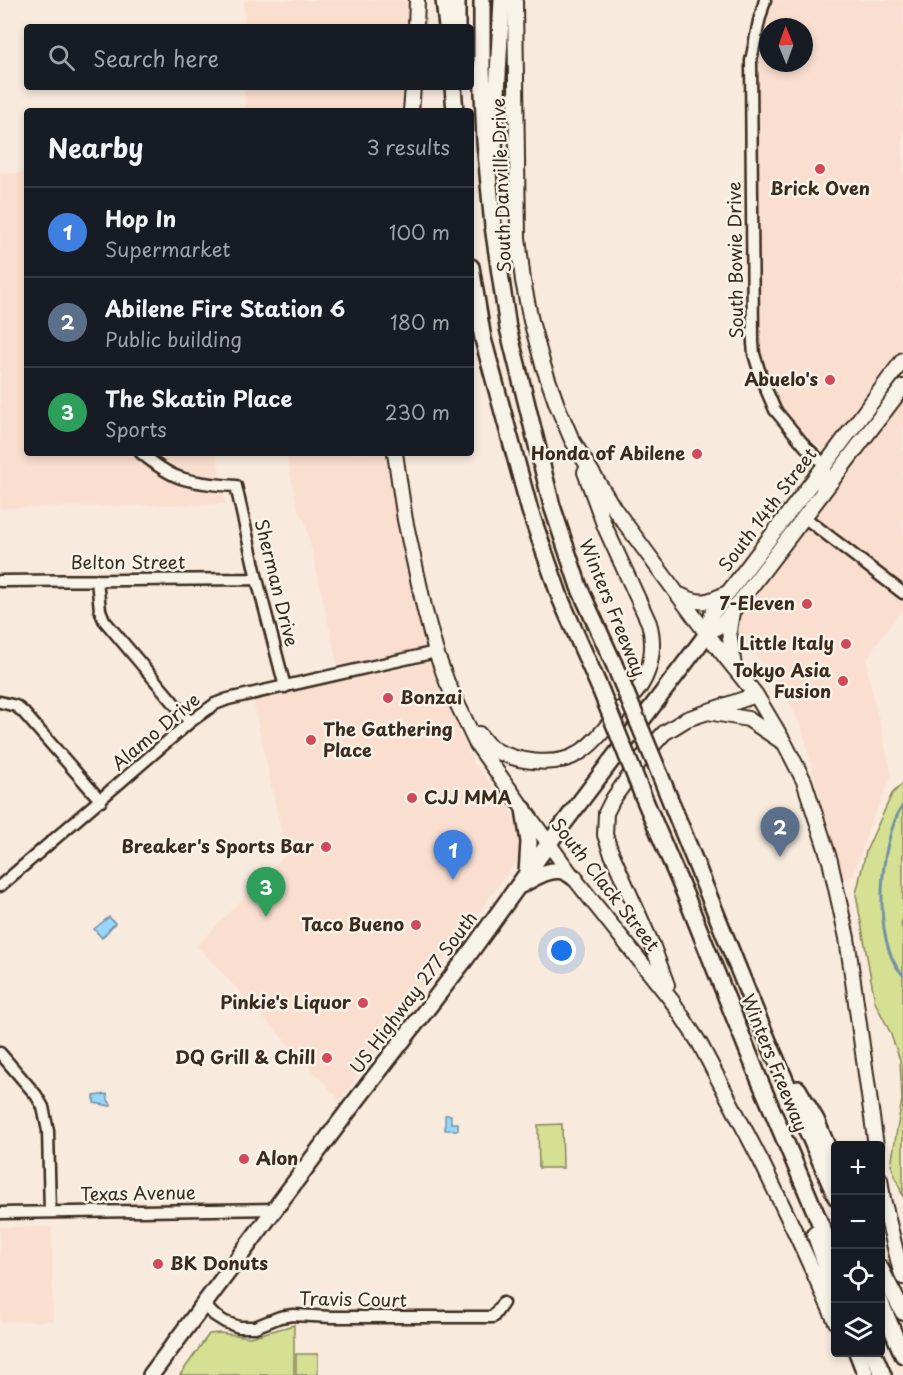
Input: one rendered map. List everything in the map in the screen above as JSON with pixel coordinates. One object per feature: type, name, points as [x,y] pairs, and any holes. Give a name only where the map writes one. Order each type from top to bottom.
[{"type":"highway","points":[[444,0],[447,24]]},
{"type":"highway","points":[[457,0],[457,24]]},
{"type":"highway","name":"Winters Freeway","points":[[482,0],[485,142],[491,209],[508,328],[552,506],[579,587],[614,664],[759,1020],[835,1195]]},
{"type":"highway","points":[[491,209],[502,0]]},
{"type":"highway","points":[[455,90],[457,108]]},
{"type":"highway","name":"Winters Freeway","points":[[474,285],[483,339],[530,511],[561,600],[601,691],[831,1249]]},
{"type":"highway","name":"US Highway 277 South","points":[[151,1375],[352,1106],[464,961],[549,843],[707,634]]},
{"type":"highway","points":[[524,809],[529,839],[527,874]]},
{"type":"highway","points":[[516,888],[543,873],[563,871],[575,878]]},
{"type":"highway","points":[[759,1020],[816,1120],[831,1156]]},
{"type":"highway","points":[[759,1079],[831,1281]]},
{"type":"highway","points":[[885,1278],[903,1312]]},
{"type":"highway","points":[[881,1303],[903,1354]]},
{"type":"highway","points":[[859,1357],[866,1375]]},
{"type":"highway","points":[[875,1357],[883,1375]]},
{"type":"main road","points":[[416,24],[417,0]]},
{"type":"main road","name":"South Danville Drive","points":[[515,0],[518,237],[523,281],[543,364],[572,440],[613,507],[707,634],[756,695],[804,781],[830,861],[847,938],[875,1141]]},
{"type":"main road","points":[[411,108],[413,90]]},
{"type":"main road","name":"South 14th Street","points":[[707,634],[711,614],[903,360]]},
{"type":"main road","name":"South 14th Street","points":[[707,634],[723,623],[732,612],[903,387]]},
{"type":"main road","points":[[460,712],[490,747],[506,755],[527,761],[560,760],[577,754],[593,742],[641,686],[649,668],[652,635],[650,629],[605,527],[572,440]]},
{"type":"main road","name":"South Clack Street","points":[[395,456],[405,520],[425,611],[436,652],[460,712],[476,743],[575,878],[672,1000],[700,1044],[761,1161],[831,1311]]},
{"type":"main road","points":[[678,594],[692,601],[703,602],[716,599],[728,591]]},
{"type":"main road","points":[[732,612],[729,631],[734,667]]},
{"type":"main road","points":[[672,1000],[653,946],[611,852],[605,834],[606,813],[613,799],[642,758],[664,733],[687,719],[756,695]]},
{"type":"main road","points":[[708,712],[748,719],[785,744]]},
{"type":"main road","points":[[882,1195],[903,1277]]},
{"type":"main road","points":[[851,1357],[860,1375]]},
{"type":"street","name":"South Bowie Drive","points":[[765,0],[751,61],[754,354],[775,410],[805,446],[825,465]]},
{"type":"street","name":"Sherman Drive","points":[[144,456],[178,477],[214,485],[236,486],[285,687]]},
{"type":"street","points":[[819,497],[826,474],[825,465]]},
{"type":"street","points":[[804,517],[903,592]]},
{"type":"street","name":"Belton Street","points":[[0,581],[257,579]]},
{"type":"street","points":[[97,580],[100,610],[104,620],[190,722]]},
{"type":"street","name":"Alamo Drive","points":[[2,880],[101,801],[190,722],[215,704],[228,699],[436,652]]},
{"type":"street","points":[[0,702],[16,706],[24,713],[101,801]]},
{"type":"street","points":[[0,1053],[36,1095],[43,1107],[48,1131],[50,1212]]},
{"type":"street","name":"Texas Avenue","points":[[0,1213],[276,1209]]},
{"type":"street","name":"Travis Court","points":[[204,1305],[225,1322],[239,1327],[255,1326],[293,1315],[493,1317],[503,1303]]},
{"type":"shaded area","points":[[244,0],[410,0],[410,24],[244,24]]},
{"type":"shaded area","points":[[773,0],[903,0],[903,352],[828,453],[802,432],[780,407],[767,380],[755,333],[756,62],[759,51],[759,72],[813,72],[813,18],[768,18]]},
{"type":"shaded area","points":[[244,90],[405,90],[403,108],[245,108]]},
{"type":"shaded area","points":[[0,173],[24,173],[24,456],[217,456],[226,504],[0,508]]},
{"type":"shaded area","points":[[903,395],[903,609],[873,648],[867,660],[868,674],[892,775],[869,827],[853,876],[841,880],[802,728],[780,684],[734,630],[737,616]]},
{"type":"shaded area","points":[[287,456],[391,456],[428,646],[338,667],[306,524],[298,510]]},
{"type":"shaded area","points":[[430,663],[474,764],[506,800],[520,830],[519,858],[340,1100],[197,946],[286,854],[253,700]]},
{"type":"shaded area","points":[[0,1227],[52,1227],[53,1321],[0,1322]]},
{"type":"green space","points":[[903,783],[903,918],[901,924],[903,931],[903,1197],[891,1165],[902,1100],[900,1060],[890,1032],[875,1002],[856,894],[866,851],[892,794]]},
{"type":"green space","points":[[562,1124],[563,1168],[539,1168],[538,1125]]},
{"type":"green space","points":[[294,1325],[294,1375],[180,1375],[209,1334],[220,1333],[250,1337]]},
{"type":"green space","points":[[296,1354],[318,1354],[318,1375],[296,1375]]},
{"type":"water","points":[[109,917],[115,923],[102,938],[94,929]]},
{"type":"water","points":[[107,1094],[111,1106],[94,1103],[94,1096]]},
{"type":"water","points":[[445,1115],[451,1115],[451,1123],[458,1123],[458,1130],[445,1130]]},
{"type":"waterway","points":[[903,805],[888,842],[882,891],[886,940],[893,960],[903,975]]},
{"type":"place","name":"Brick Oven","points":[[820,169]]},
{"type":"place","name":"Abuelo's","points":[[830,380]]},
{"type":"place","name":"Honda of Abilene","points":[[697,454]]},
{"type":"place","name":"7-Eleven","points":[[807,604]]},
{"type":"place","name":"Little Italy","points":[[846,644]]},
{"type":"place","name":"Tokyo Asia Fusion","points":[[843,681]]},
{"type":"place","name":"Bonzai","points":[[388,698]]},
{"type":"place","name":"The Gathering Place","points":[[311,740]]},
{"type":"place","name":"CJJ MMA","points":[[412,798]]},
{"type":"place","name":"Breaker's Sports Bar","points":[[326,847]]},
{"type":"place","name":"Abilene Fire Station 6","points":[[780,857]]},
{"type":"place","name":"Hop In","points":[[453,880]]},
{"type":"place","name":"The Skatin Place","points":[[266,917]]},
{"type":"place","name":"Taco Bueno","points":[[416,925]]},
{"type":"place","name":"Pinkie's Liquor","points":[[363,1003]]},
{"type":"place","name":"DQ Grill & Chill","points":[[327,1058]]},
{"type":"place","name":"Alon","points":[[244,1159]]},
{"type":"place","name":"BK Donuts","points":[[158,1264]]}]
